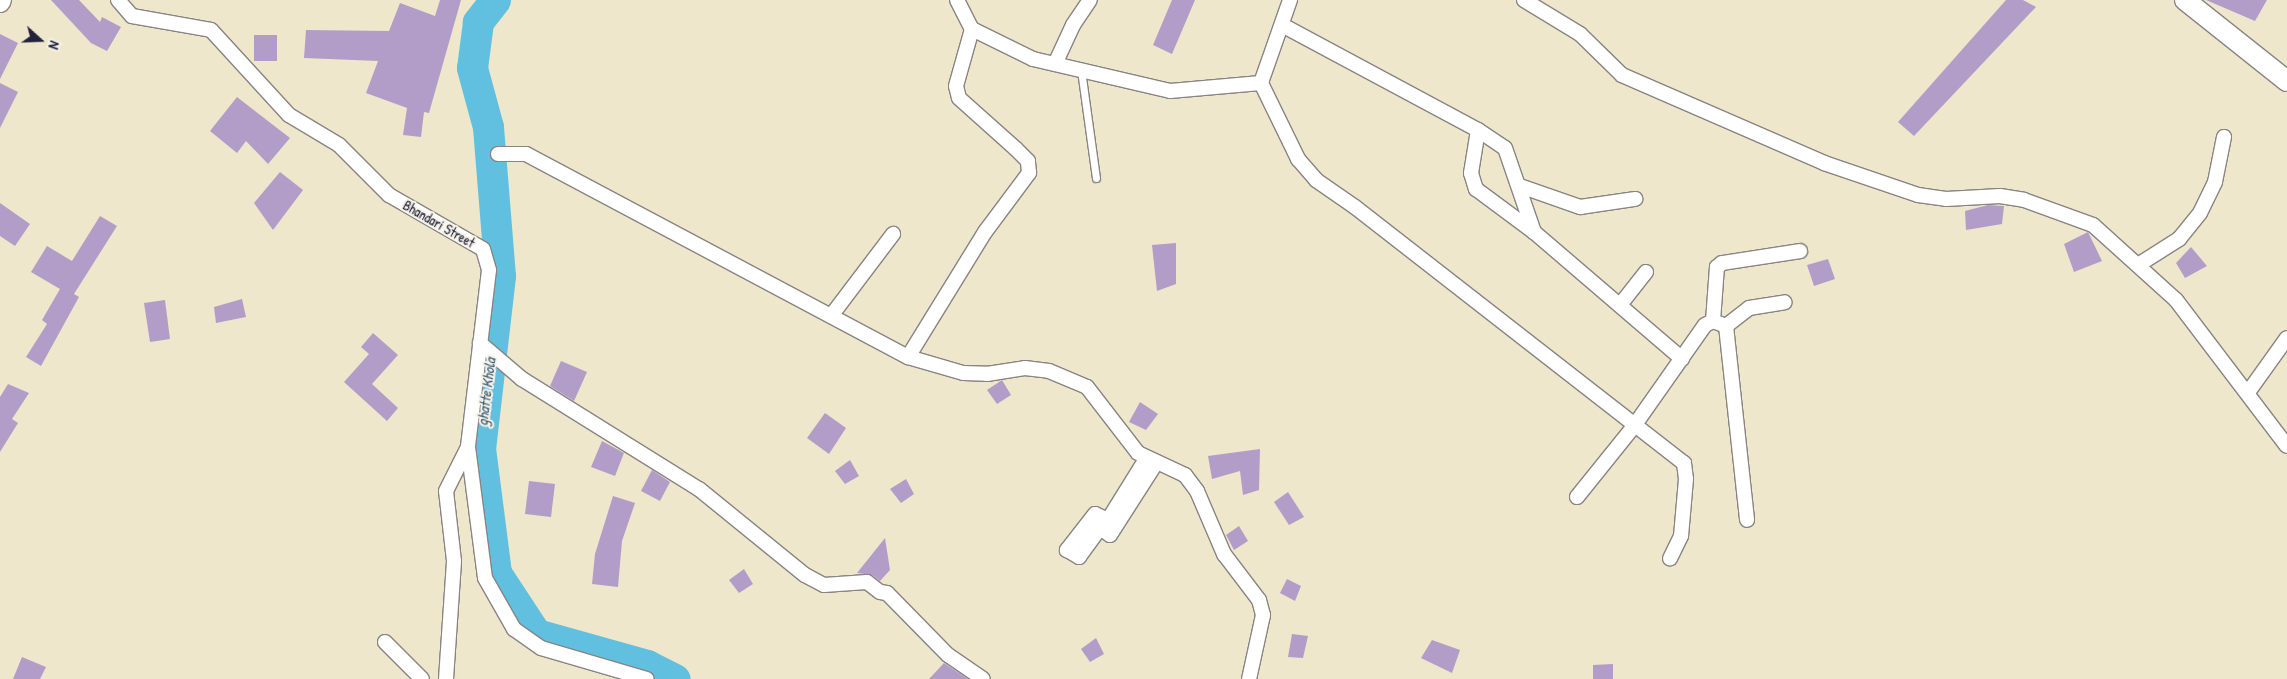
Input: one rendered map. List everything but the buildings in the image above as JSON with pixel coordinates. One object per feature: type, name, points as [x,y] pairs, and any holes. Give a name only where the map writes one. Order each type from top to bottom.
[{"type":"street","name":"Bhandari Street","points":[[118,0],[132,16],[211,30],[289,115],[339,145],[389,195],[483,249],[489,270],[468,448],[485,578],[514,629],[542,648],[647,679]]},
{"type":"street","points":[[957,0],[972,29],[1033,59],[1170,91],[1260,83]]},
{"type":"street","points":[[1055,64],[1073,25],[1090,0]]},
{"type":"street","points":[[1290,0],[1260,83],[1298,159],[1316,180],[1356,207],[1634,426],[1684,463],[1681,536],[1670,559]]},
{"type":"street","points":[[1524,0],[1580,34],[1609,66],[1648,88],[1824,163],[1918,195],[1946,199],[2000,196],[2053,210],[2093,225],[2176,300],[2249,391],[2287,446]]},
{"type":"street","points":[[2185,0],[2287,81]]},
{"type":"street","points":[[1282,25],[1478,130],[1505,148],[1520,186],[1534,232]]},
{"type":"street","points":[[908,357],[985,232],[1029,173],[1028,161],[959,98],[956,86],[972,29]]},
{"type":"street","points":[[1478,130],[1471,173],[1476,189],[1534,232],[1682,359]]},
{"type":"street","points":[[2138,265],[2179,239],[2200,213],[2215,182],[2224,136]]},
{"type":"street","points":[[498,154],[526,154],[908,357],[963,373],[987,374],[1025,368],[1049,370],[1088,386],[1138,454],[1185,475],[1197,491],[1224,554],[1259,600],[1263,615],[1249,679]]},
{"type":"street","points":[[1520,186],[1580,207],[1635,199]]},
{"type":"street","points":[[831,316],[893,234]]},
{"type":"street","points":[[1747,520],[1719,324],[1717,267],[1722,263],[1800,251]]},
{"type":"street","points":[[1620,305],[1646,272]]},
{"type":"street","points":[[1577,497],[1634,426],[1705,325],[1719,324],[1749,308],[1785,302]]},
{"type":"street","points":[[2249,391],[2287,338]]},
{"type":"street","points":[[480,343],[522,379],[699,489],[805,575],[824,585],[867,582],[880,592],[887,593],[948,655],[983,679]]},
{"type":"street","points":[[446,679],[454,561],[446,491],[468,448]]},
{"type":"street","points":[[1151,461],[1110,535],[1100,528],[1079,557],[1067,550],[1095,514],[1108,520],[1151,461]]},
{"type":"street","points":[[385,642],[422,679]]},
{"type":"lane","points":[[1081,70],[1096,178]]},
{"type":"waterway","name":"ghatte Khola","points":[[495,0],[478,22],[472,68],[488,127],[500,276],[480,448],[496,573],[536,634],[647,665],[675,679]]}]
